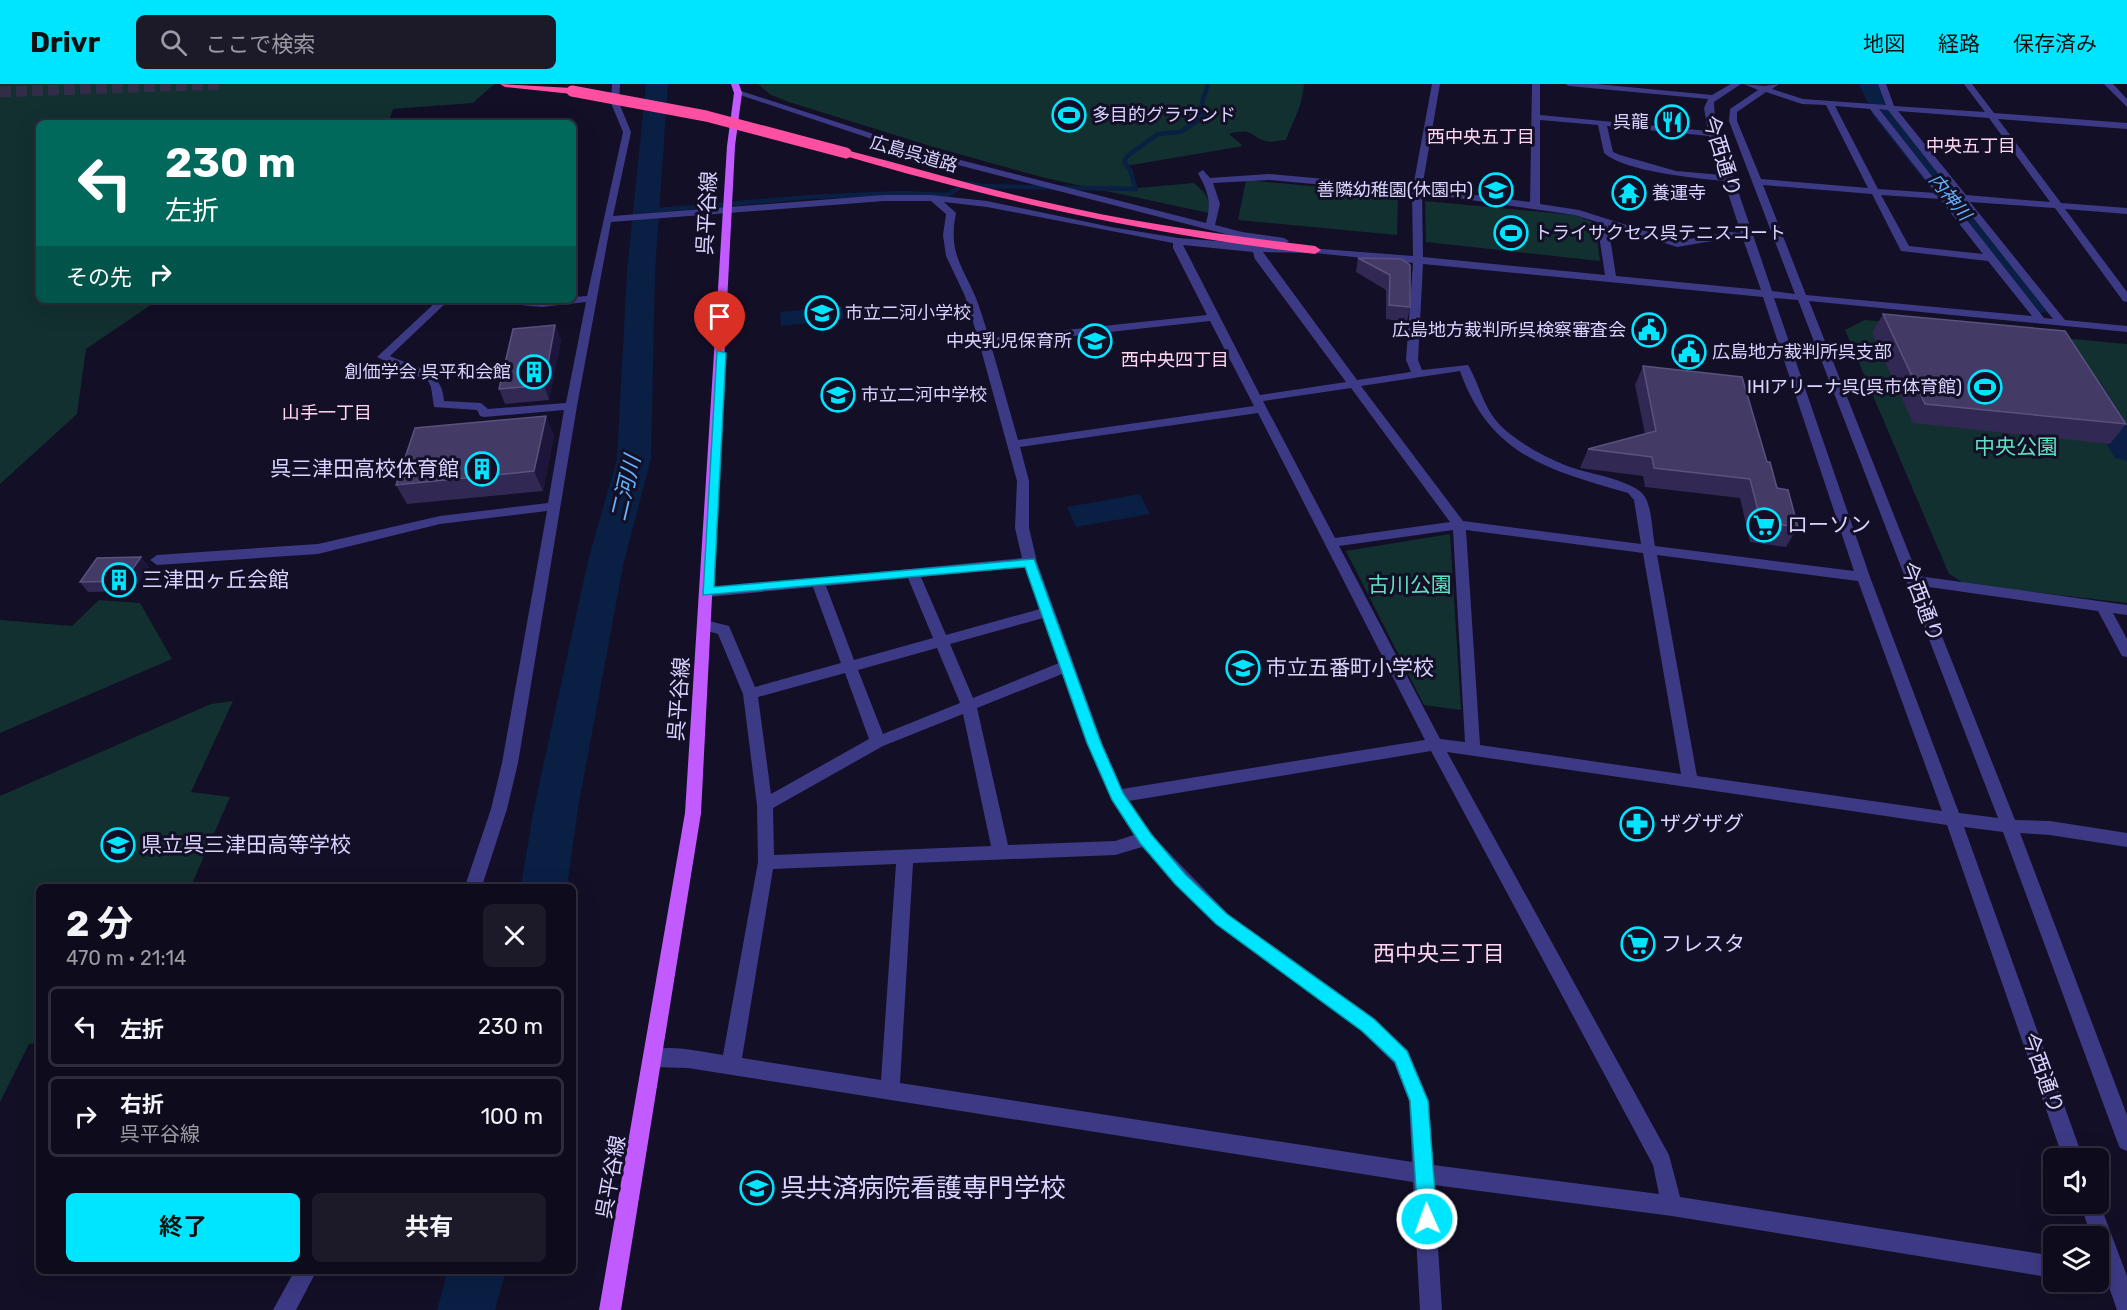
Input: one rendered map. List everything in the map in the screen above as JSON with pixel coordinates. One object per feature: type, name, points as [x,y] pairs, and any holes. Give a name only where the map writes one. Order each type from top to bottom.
[{"type":"highway","name":"広島呉道路","points":[[505,84],[572,91],[706,116],[946,182],[1119,222],[1222,239],[1315,250]]},
{"type":"main road","name":"呉平谷線","points":[[610,1310],[693,813],[708,592],[736,89]]},
{"type":"street","points":[[475,884],[499,809],[510,763],[572,406],[593,298],[612,218],[627,132],[615,103],[616,84]]},
{"type":"street","points":[[1419,374],[1412,360],[1418,260],[1417,189],[1436,84]]},
{"type":"street","points":[[1535,207],[1538,117],[1536,84]]},
{"type":"street","points":[[1569,84],[1710,92]]},
{"type":"street","name":"今西通り","points":[[1737,84],[1710,92],[1706,109],[1713,134],[1768,294],[1774,320],[1863,577],[1953,819],[2069,1148]]},
{"type":"street","points":[[1748,84],[1794,99],[1829,103],[2127,126]]},
{"type":"street","name":"今西通り","points":[[1775,84],[1733,111],[1733,121],[1913,580],[2127,1141]]},
{"type":"street","points":[[1882,84],[1890,108],[1960,199],[2062,323]]},
{"type":"street","points":[[1968,84],[2055,205],[2127,299]]},
{"type":"street","points":[[2108,84],[2127,104]]},
{"type":"street","points":[[736,89],[926,154],[1241,235],[1418,260]]},
{"type":"street","points":[[1829,103],[1905,249],[1990,258]]},
{"type":"street","points":[[1872,106],[2040,321]]},
{"type":"street","points":[[1538,117],[1713,134]]},
{"type":"street","points":[[1602,125],[1609,153],[1617,157],[1675,174],[1727,177]]},
{"type":"street","points":[[1210,227],[1216,205],[1215,196],[1205,177],[1269,177],[1417,189],[1576,212],[1677,244],[1730,235],[1747,236]]},
{"type":"street","points":[[1757,182],[1872,189],[1960,199],[2127,211]]},
{"type":"street","points":[[612,218],[884,198],[931,198],[987,204],[1111,230],[1178,241],[1257,249],[1315,250],[2127,329]]},
{"type":"street","points":[[931,198],[951,213],[947,227],[955,267],[958,277],[970,296],[986,342],[1023,481],[1022,528],[1030,562],[1094,743],[1117,796],[1145,839],[1181,879],[1222,919],[1368,1025],[1401,1057],[1419,1101],[1426,1174],[1431,1310]]},
{"type":"street","points":[[1602,221],[1611,278]]},
{"type":"street","points":[[1178,241],[1178,248],[1435,744],[1662,1162],[1672,1206]]},
{"type":"street","points":[[1257,249],[1259,257],[1459,525],[1473,750]]},
{"type":"street","points":[[576,300],[593,298]]},
{"type":"street","points":[[441,303],[383,357],[432,380],[437,387],[438,404],[482,407],[484,413],[572,406]]},
{"type":"street","points":[[530,303],[550,303]]},
{"type":"street","points":[[986,342],[1214,317]]},
{"type":"street","points":[[1014,444],[1258,404],[1353,384],[1464,367],[1475,398],[1492,423],[1526,452],[1558,468],[1633,490],[1640,499],[1690,780]]},
{"type":"street","points":[[157,560],[318,549],[440,520],[554,506]]},
{"type":"street","points":[[1330,543],[1459,525],[1863,577]]},
{"type":"street","points":[[708,592],[1030,562]]},
{"type":"street","points":[[913,573],[969,706],[1001,853]]},
{"type":"street","points":[[1913,580],[2127,610]]},
{"type":"street","points":[[818,582],[878,742]]},
{"type":"street","points":[[2103,607],[2127,652]]},
{"type":"street","points":[[750,694],[1047,612]]},
{"type":"street","points":[[705,625],[724,630],[750,694],[765,805],[766,862],[731,1066]]},
{"type":"street","points":[[765,805],[878,742],[1067,666]]},
{"type":"street","points":[[1117,796],[1435,744],[1953,819],[2008,826],[2050,828],[2127,840]]},
{"type":"street","points":[[766,862],[1114,849],[1145,839]]},
{"type":"street","points":[[890,1090],[905,857]]},
{"type":"street","points":[[653,1059],[688,1059],[1426,1174],[1672,1206],[2043,1266]]},
{"type":"street","points":[[284,1310],[305,1274]]},
{"type":"street","points":[[2109,1278],[2127,1308]]},
{"type":"green space","points":[[0,84],[494,84],[473,103],[393,109],[389,120],[36,120],[36,303],[154,303],[86,349],[77,414],[0,484]]},
{"type":"green space","points":[[758,84],[1304,84],[1300,106],[1286,140],[1268,142],[1247,132],[1237,132],[1229,134],[1243,146],[1126,166],[1137,188],[1194,183],[1206,196],[1209,213],[1045,178],[930,146],[789,102],[771,95]]},
{"type":"green space","points":[[1246,180],[1398,194],[1397,235],[1238,220]]},
{"type":"green space","name":"トライサクセス呉テニスコート","points":[[1425,201],[1575,215],[1595,223],[1600,261],[1426,242]]},
{"type":"green space","name":"中央公園","points":[[1865,320],[2127,344],[2127,603],[1965,584],[1949,574],[1845,330]]},
{"type":"green space","name":"古川公園","points":[[1450,534],[1461,710],[1424,705],[1346,551]]},
{"type":"green space","points":[[99,600],[140,603],[172,659],[0,733],[0,620],[72,626]]},
{"type":"green space","points":[[233,701],[191,792],[230,797],[192,884],[36,884],[36,1043],[29,1044],[0,1102],[0,796],[211,704]]},
{"type":"water","points":[[842,306],[844,319],[781,326],[780,312]]},
{"type":"water","points":[[1140,494],[1150,514],[1076,527],[1067,507]]},
{"type":"building","points":[[1358,258],[1401,259],[1410,265],[1410,307],[1389,305],[1390,275]]},
{"type":"building","name":"IHIアリーナ呉(呉市体育館)","points":[[1883,314],[2065,331],[2126,424],[1925,404]]},
{"type":"building","points":[[555,325],[544,385],[499,389],[513,329]]},
{"type":"building","points":[[1643,366],[1742,377],[1767,462],[1770,462],[1777,488],[1788,490],[1798,527],[1761,522],[1750,479],[1654,468],[1652,457],[1588,449],[1656,431]]},
{"type":"building","points":[[546,416],[534,471],[396,485],[415,428]]},
{"type":"building","points":[[141,557],[124,581],[80,582],[97,558]]},
{"type":"waterway","name":"二河川","points":[[544,884],[556,808],[606,561],[634,459],[641,271],[657,84]]},
{"type":"waterway","points":[[646,211],[811,197],[901,193],[948,195],[966,183],[983,186],[1136,189],[1130,170],[1124,162],[1127,156],[1158,134],[1180,132],[1203,118],[1201,106],[1208,84]]},
{"type":"waterway","name":"内神川","points":[[1870,84],[1882,112],[2038,305]]},
{"type":"waterway","name":"内神川","points":[[2088,387],[2127,451]]},
{"type":"waterway","name":"二河川","points":[[466,1310],[476,1274]]},
{"type":"tunnel","points":[[0,92],[222,84]]},
{"type":"place","name":"多目的グラウンド","points":[[1069,115]]},
{"type":"place","name":"呉龍","points":[[1672,122]]},
{"type":"place","name":"善隣幼稚園(休園中)","points":[[1496,190]]},
{"type":"place","name":"養運寺","points":[[1629,193]]},
{"type":"place","name":"トライサクセス呉テニスコート","points":[[1511,233]]},
{"type":"place","name":"市立二河小学校","points":[[822,313]]},
{"type":"place","name":"広島地方裁判所呉検察審査会","points":[[1649,330]]},
{"type":"place","name":"中央乳児保育所","points":[[1095,341]]},
{"type":"place","name":"広島地方裁判所呉支部","points":[[1689,352]]},
{"type":"place","name":"創価学会 呉平和会館","points":[[534,372]]},
{"type":"place","name":"IHIアリーナ呉(呉市体育館)","points":[[1985,387]]},
{"type":"place","name":"市立二河中学校","points":[[838,395]]},
{"type":"place","name":"呉三津田高校体育館","points":[[482,469]]},
{"type":"place","name":"ローソン","points":[[1764,525]]},
{"type":"place","name":"三津田ヶ丘会館","points":[[119,580]]},
{"type":"place","name":"市立五番町小学校","points":[[1243,668]]},
{"type":"place","name":"ザグザグ","points":[[1637,824]]},
{"type":"place","name":"県立呉三津田高等学校","points":[[118,845]]},
{"type":"place","name":"フレスタ","points":[[1638,944]]},
{"type":"place","name":"呉共済病院看護専門学校","points":[[757,1188]]},
{"type":"district","name":"西中央五丁目","points":[[1481,137]]},
{"type":"district","name":"中央五丁目","points":[[1971,146]]},
{"type":"district","name":"西中央四丁目","points":[[1175,360]]},
{"type":"district","name":"山手一丁目","points":[[327,413]]},
{"type":"district","name":"西中央三丁目","points":[[1439,953]]},
{"type":"route","points":[[720,353],[708,592],[1030,562],[1094,743],[1117,796],[1145,839],[1181,879],[1222,919],[1368,1025],[1401,1057],[1419,1101],[1426,1174],[1427,1219]]}]
